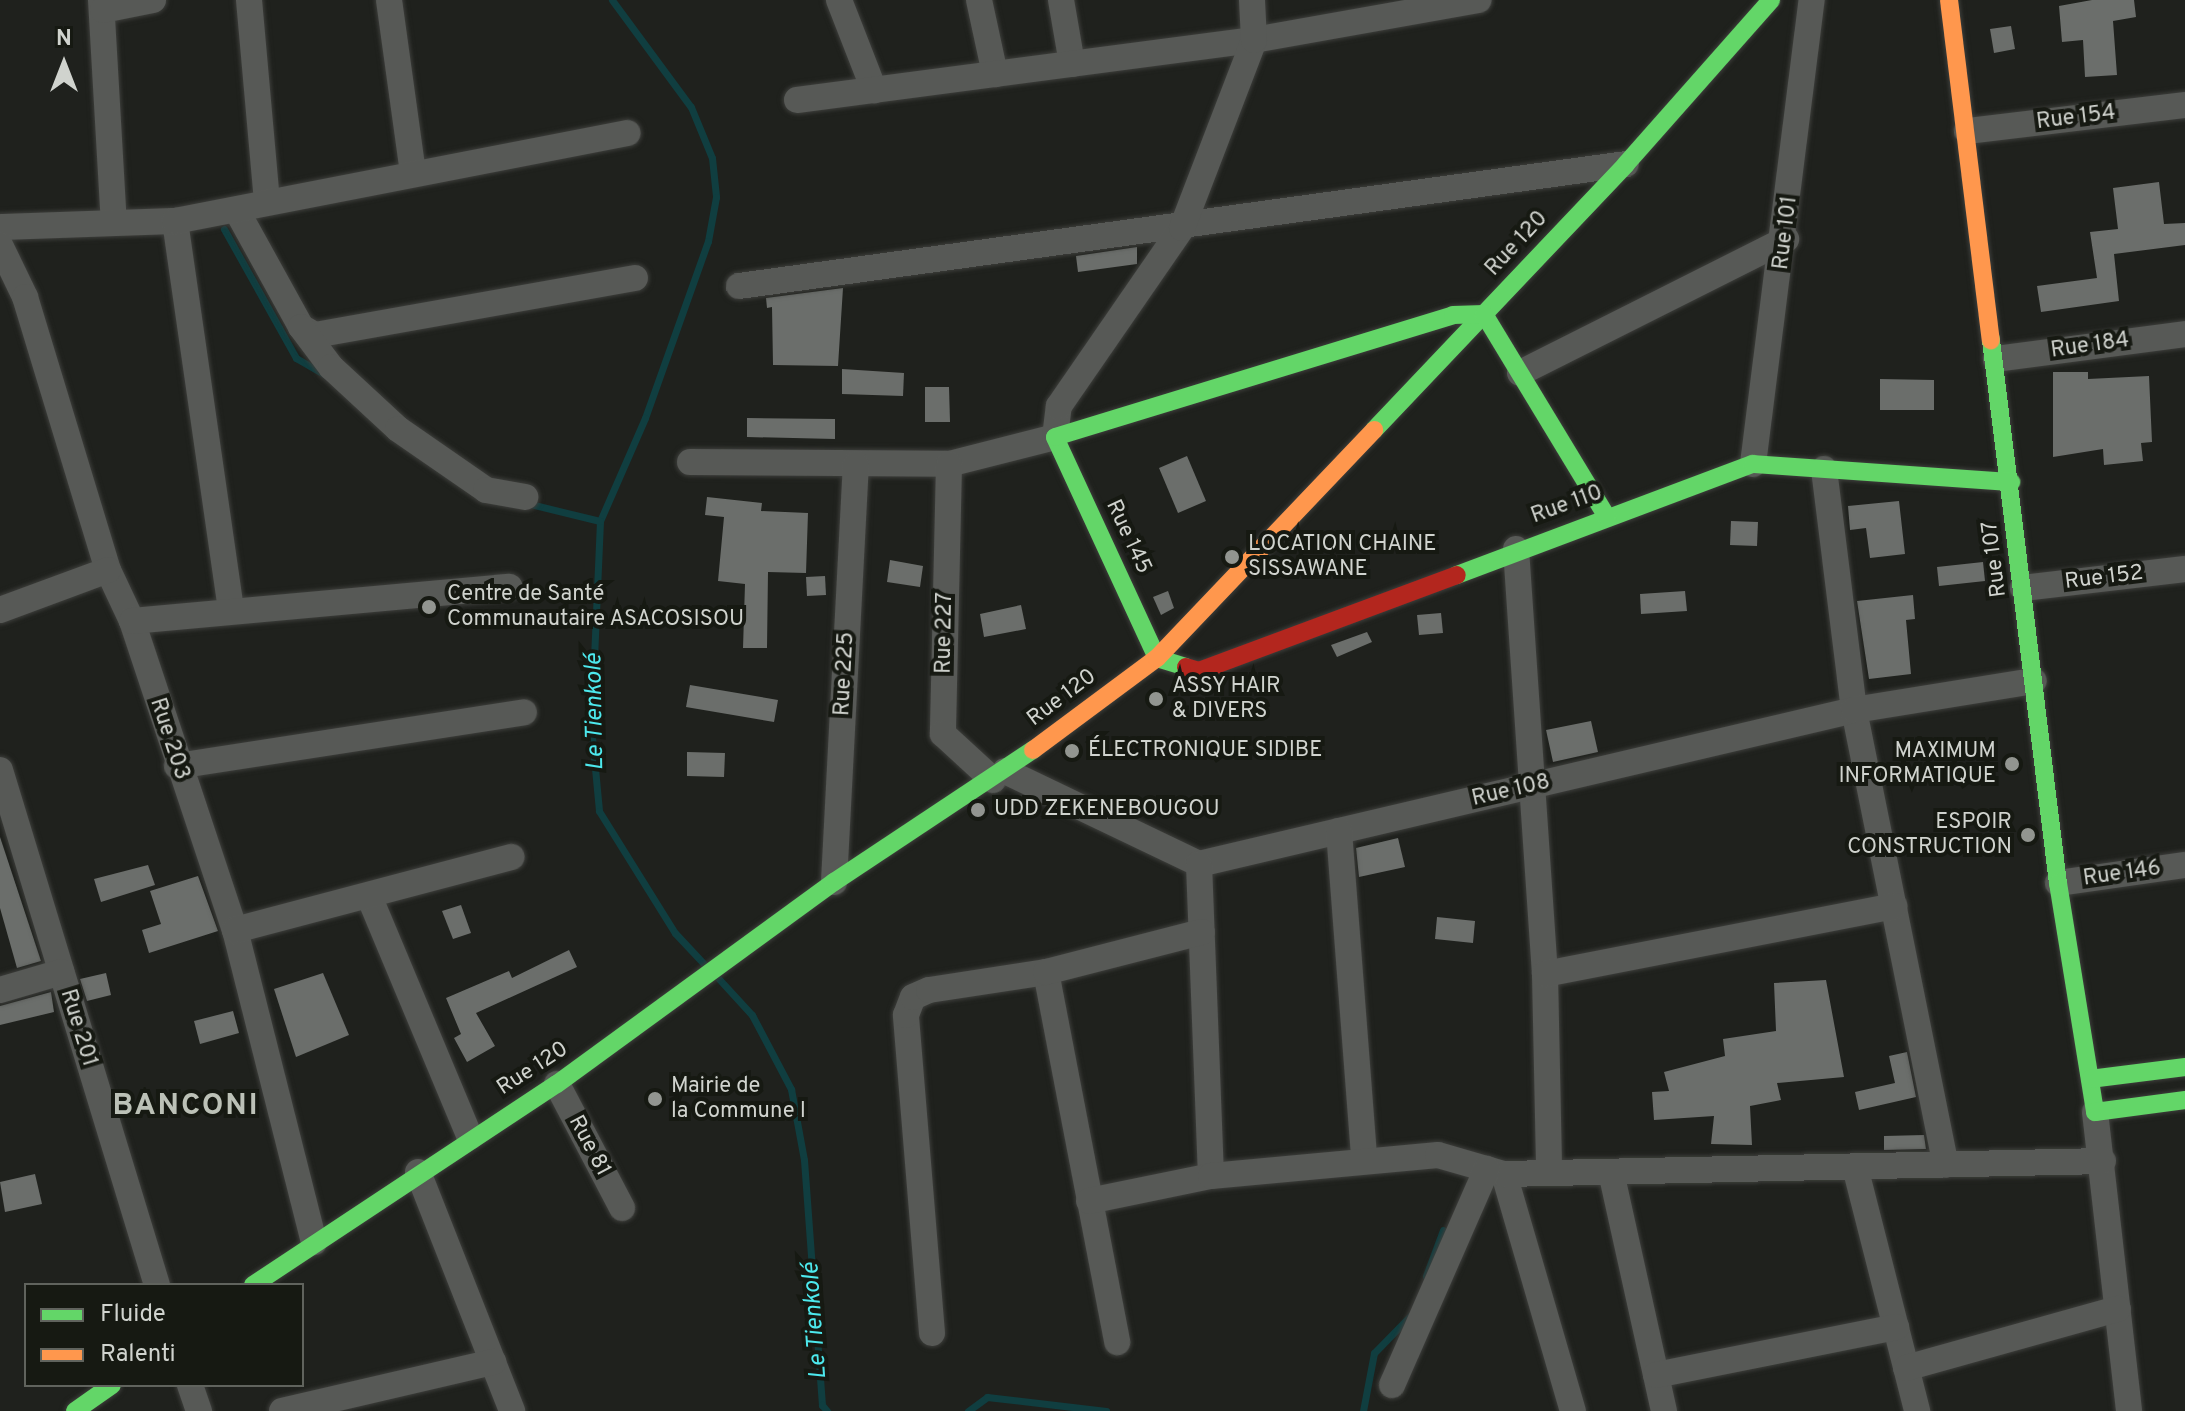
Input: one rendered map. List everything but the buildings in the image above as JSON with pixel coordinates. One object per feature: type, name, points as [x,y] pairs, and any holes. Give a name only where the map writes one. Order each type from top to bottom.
[{"type":"main road","name":"Rue 120","points":[[256,1283],[470,1137],[557,1084],[690,990],[745,945],[834,882],[999,775],[1157,658],[1626,164],[1771,0]]},
{"type":"main road","name":"Rue 107","points":[[1949,0],[1996,359],[2058,883],[2095,1112]]},
{"type":"main road","points":[[1055,437],[1453,315],[1484,314],[1607,517]]},
{"type":"main road","name":"Rue 145","points":[[1055,437],[1157,658]]},
{"type":"main road","name":"Rue 110","points":[[1157,658],[1199,671],[1516,549],[1753,464],[2011,482]]},
{"type":"main road","points":[[2090,1079],[2185,1067]]},
{"type":"main road","points":[[2095,1112],[2185,1100]]},
{"type":"main road","points":[[75,1411],[109,1387]]},
{"type":"street","points":[[114,223],[102,5],[153,0]]},
{"type":"street","points":[[249,0],[267,202]]},
{"type":"street","points":[[389,0],[413,172]]},
{"type":"street","points":[[839,0],[874,90]]},
{"type":"street","points":[[979,0],[995,74]]},
{"type":"street","points":[[1061,0],[1072,64]]},
{"type":"street","points":[[690,462],[949,464],[1055,437],[1059,406],[1182,228],[1254,40],[1252,0]]},
{"type":"street","points":[[797,100],[1254,40],[1478,0]]},
{"type":"street","name":"Rue 101","points":[[1753,464],[1786,239],[1812,0]]},
{"type":"street","name":"Rue 154","points":[[1967,131],[2185,105]]},
{"type":"street","points":[[0,227],[175,221],[237,211],[413,172],[628,133]]},
{"type":"street","points":[[739,286],[1182,228],[1626,164]]},
{"type":"street","points":[[237,211],[301,327],[331,367],[398,429],[486,490],[525,497]]},
{"type":"street","points":[[175,221],[231,608]]},
{"type":"street","points":[[1520,373],[1786,239]]},
{"type":"street","name":"Rue 203","points":[[0,245],[25,297],[108,570],[132,621],[177,766],[235,930],[314,1242]]},
{"type":"street","points":[[301,327],[330,335],[635,278]]},
{"type":"street","name":"Rue 184","points":[[1996,359],[2185,334]]},
{"type":"street","name":"Rue 227","points":[[949,464],[943,734],[999,775]]},
{"type":"street","name":"Rue 225","points":[[834,882],[856,465]]},
{"type":"street","points":[[1824,469],[1854,710],[1946,1165]]},
{"type":"street","points":[[1516,549],[1545,974],[1549,1173]]},
{"type":"street","name":"Rue 152","points":[[2023,588],[2185,569]]},
{"type":"street","points":[[0,610],[108,570]]},
{"type":"street","points":[[132,621],[231,608],[509,587]]},
{"type":"street","name":"Rue 108","points":[[1199,864],[1854,710],[2034,681]]},
{"type":"street","points":[[177,766],[524,712]]},
{"type":"street","name":"Rue 201","points":[[0,770],[8,827],[61,972],[156,1283]]},
{"type":"street","points":[[999,775],[1199,864],[1211,1176]]},
{"type":"street","points":[[1339,831],[1364,1159]]},
{"type":"street","points":[[235,930],[512,857]]},
{"type":"street","name":"Rue 146","points":[[2058,883],[2185,865]]},
{"type":"street","points":[[369,896],[470,1137]]},
{"type":"street","points":[[1545,974],[1894,906]]},
{"type":"street","points":[[932,1333],[906,1015],[913,997],[929,990],[1046,972],[1202,932]]},
{"type":"street","points":[[0,990],[61,972]]},
{"type":"street","points":[[1046,972],[1117,1342]]},
{"type":"street","name":"Rue 81","points":[[557,1084],[622,1208]]},
{"type":"street","points":[[2095,1112],[2103,1161],[2129,1411]]},
{"type":"street","points":[[1089,1201],[1211,1176],[1364,1159],[1438,1155],[1496,1172],[1549,1173],[2103,1161]]},
{"type":"street","points":[[1855,1167],[1917,1411]]},
{"type":"street","points":[[418,1172],[512,1411]]},
{"type":"street","points":[[1392,1385],[1496,1172]]},
{"type":"street","points":[[1496,1172],[1573,1411]]},
{"type":"street","points":[[1611,1172],[1664,1411]]},
{"type":"street","points":[[1906,1368],[2118,1309]]},
{"type":"street","points":[[1656,1375],[1896,1327]]},
{"type":"street","points":[[282,1411],[493,1362]]},
{"type":"street","points":[[191,1387],[199,1411]]},
{"type":"waterway","name":"Le Tienkolé","points":[[612,0],[691,107],[712,158],[716,197],[708,241],[645,418],[600,521],[591,726],[599,811],[675,933],[704,964]]},
{"type":"waterway","points":[[224,229],[296,358],[325,375]]},
{"type":"waterway","points":[[526,503],[600,521]]},
{"type":"waterway","name":"Le Tienkolé","points":[[719,979],[752,1015],[791,1089],[804,1160],[822,1405],[827,1411]]},
{"type":"waterway","points":[[1426,1276],[1443,1230]]},
{"type":"waterway","points":[[1363,1411],[1374,1353],[1412,1314]]},
{"type":"waterway","name":"Le Tienkolé","points":[[968,1411],[987,1397],[1106,1411]]},
{"type":"traffic: fast","points":[[1374,430],[1626,164],[1771,0]]},
{"type":"traffic: fast","points":[[1186,667],[1157,658],[1055,437],[1453,315],[1484,314],[1607,517]]},
{"type":"traffic: fast","points":[[1991,340],[2058,883],[2095,1112],[2185,1100]]},
{"type":"traffic: fast","points":[[1457,575],[1753,464],[2011,482]]},
{"type":"traffic: fast","points":[[256,1283],[557,1084],[834,882],[1033,750]]},
{"type":"traffic: fast","points":[[2090,1079],[2185,1067]]},
{"type":"traffic: fast","points":[[75,1411],[109,1387]]},
{"type":"traffic: slow","points":[[1949,0],[1991,340]]},
{"type":"traffic: slow","points":[[1033,750],[1157,658],[1374,430]]},
{"type":"traffic: jam","points":[[1186,667],[1199,671],[1457,575]]},
{"type":"place","name":"LOCATION CHAINE SISSAWANE","points":[[1232,557]]},
{"type":"place","name":"Centre de Santé Communautaire ASACOSISOU","points":[[429,607]]},
{"type":"place","name":"ASSY HAIR & DIVERS","points":[[1156,699]]},
{"type":"place","name":"ÉLECTRONIQUE SIDIBE","points":[[1072,751]]},
{"type":"place","name":"MAXIMUM INFORMATIQUE","points":[[2012,764]]},
{"type":"place","name":"UDD ZEKENEBOUGOU","points":[[978,810]]},
{"type":"place","name":"ESPOIR CONSTRUCTION","points":[[2028,835]]},
{"type":"place","name":"Mairie de la Commune I","points":[[655,1099]]},
{"type":"district","name":"BANCONI","points":[[186,1107]]}]
